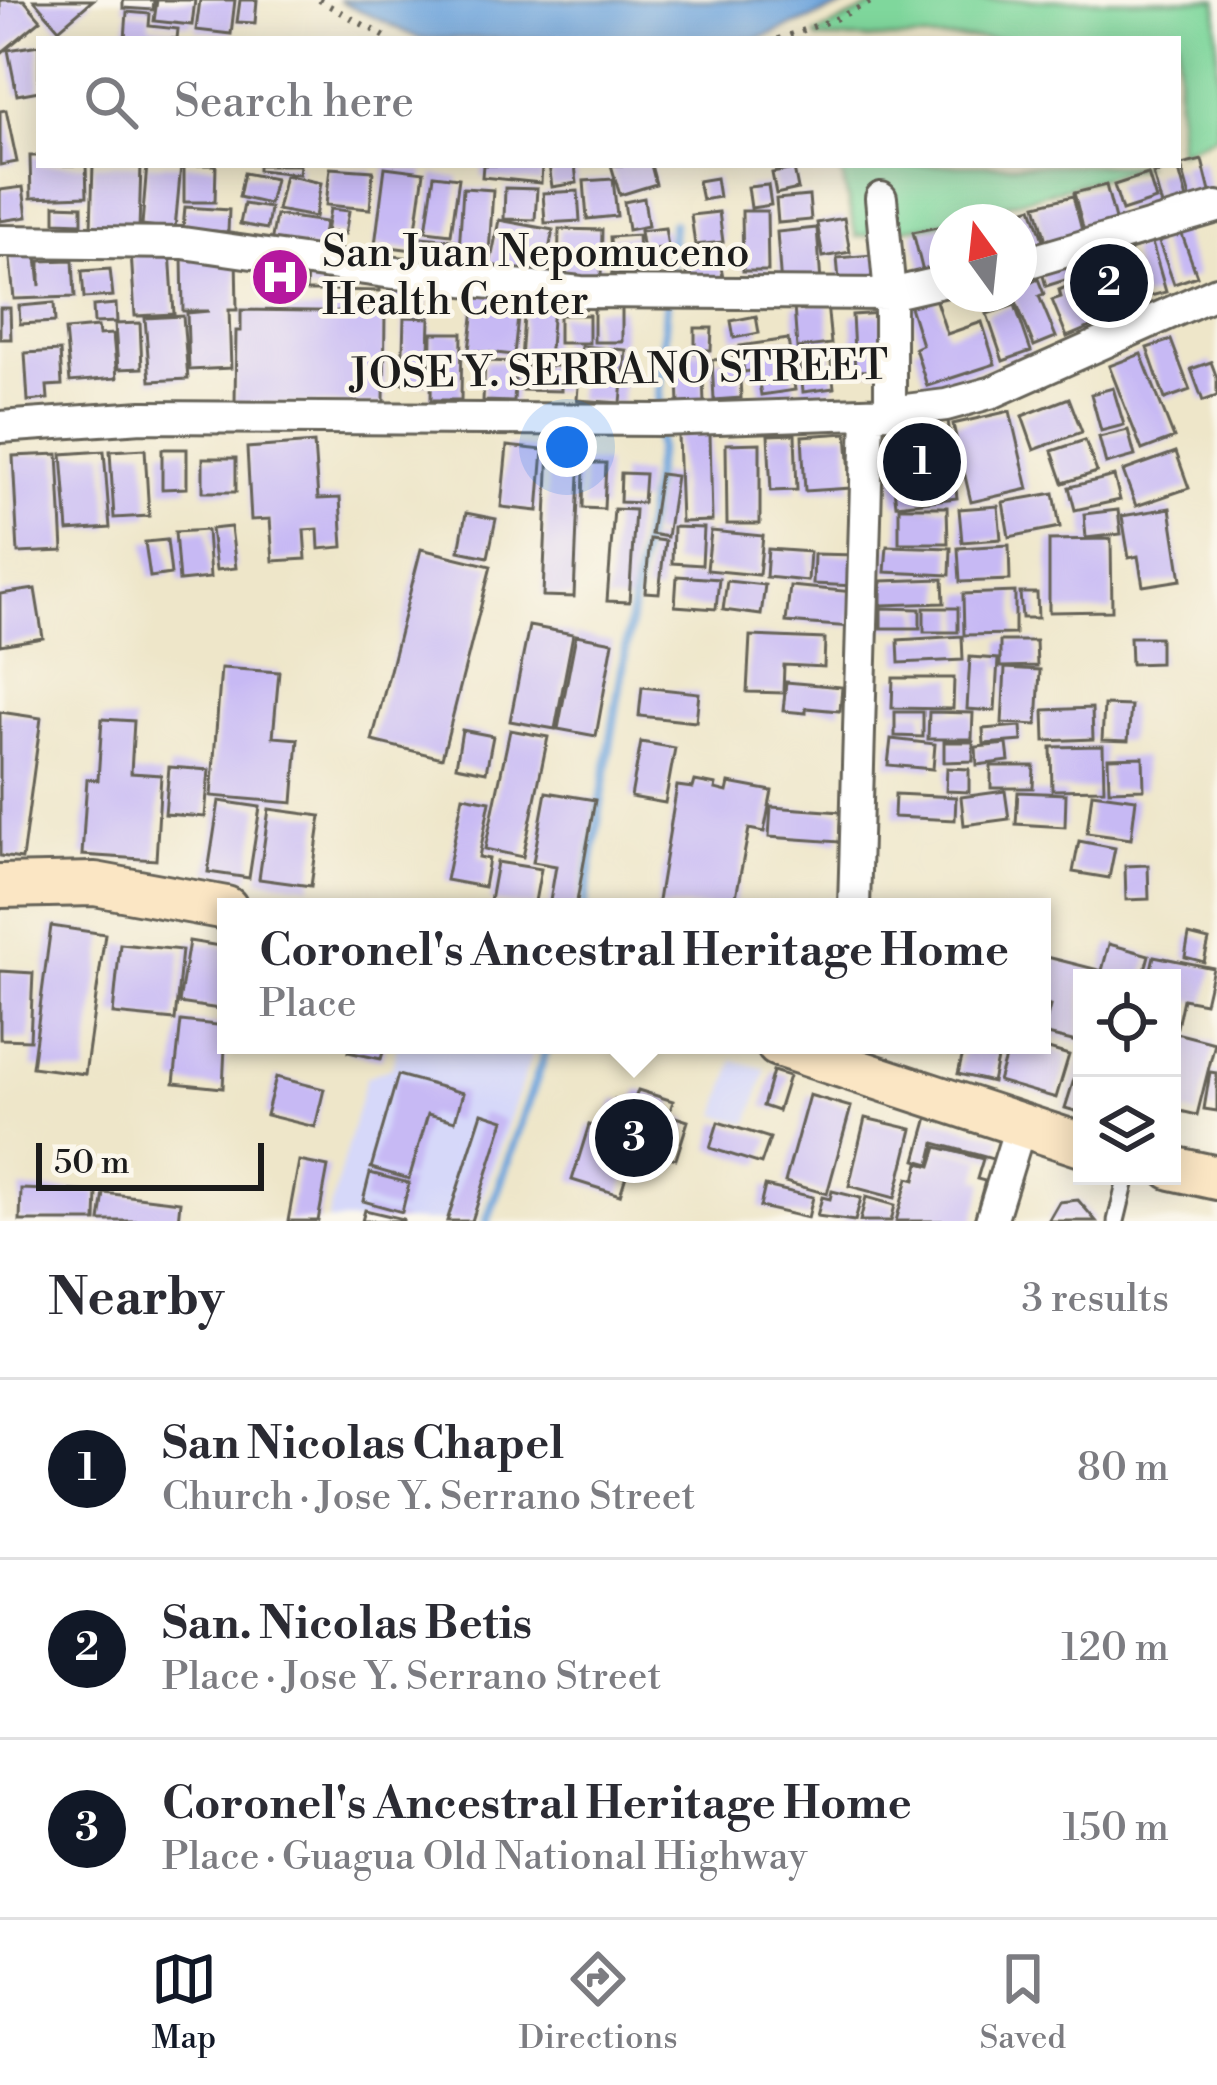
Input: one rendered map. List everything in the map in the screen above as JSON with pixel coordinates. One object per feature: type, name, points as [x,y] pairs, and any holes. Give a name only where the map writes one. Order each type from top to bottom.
[{"type":"main road","points":[[0,886],[95,884],[217,906]]},
{"type":"main road","points":[[850,1058],[1020,1127],[1073,1142]]},
{"type":"main road","points":[[1181,1170],[1217,1178]]},
{"type":"street","points":[[854,898],[879,413],[890,294],[881,198]]},
{"type":"street","points":[[1037,260],[1217,207]]},
{"type":"street","points":[[0,241],[183,243],[386,272],[581,292],[890,294],[929,285]]},
{"type":"street","name":"JOSE Y. SERRANO STREET","points":[[0,427],[142,418],[660,420],[879,413],[946,405],[993,392],[1217,292]]},
{"type":"street","points":[[992,1221],[1020,1127]]},
{"type":"lane","points":[[1116,1221],[1125,1185]]},
{"type":"path","points":[[319,0],[384,36]]},
{"type":"path","points":[[787,36],[875,0]]},
{"type":"shaded area","points":[[395,1054],[532,1054],[475,1221],[327,1221],[366,1077],[392,1067]]},
{"type":"shaded area","points":[[734,1060],[766,1069],[749,1124],[717,1115]]},
{"type":"green space","points":[[885,0],[1217,0],[1217,135],[1181,151],[1181,36],[815,35]]},
{"type":"green space","points":[[841,168],[1135,168],[1008,204],[929,204],[929,225],[856,237]]},
{"type":"water","points":[[338,0],[859,0],[766,36],[414,36]]},
{"type":"building","points":[[0,0],[24,0],[41,20],[0,54]]},
{"type":"building","points":[[34,0],[93,0],[59,29]]},
{"type":"building","points":[[123,0],[154,0],[153,10],[123,8]]},
{"type":"building","points":[[157,0],[195,0],[192,25],[154,21]]},
{"type":"building","points":[[200,0],[235,0],[231,34],[196,30]]},
{"type":"building","points":[[240,0],[257,0],[255,23],[237,22]]},
{"type":"building","points":[[127,12],[150,14],[149,26],[178,29],[177,36],[125,36]]},
{"type":"building","points":[[36,45],[36,92],[17,95],[8,50]]},
{"type":"building","points":[[6,110],[17,162],[0,165],[0,111]]},
{"type":"building","points":[[30,156],[36,156],[36,168],[86,168],[87,196],[31,198]]},
{"type":"building","points":[[1202,160],[1211,196],[1191,201],[1181,165]]},
{"type":"building","points":[[93,168],[141,168],[139,229],[91,228]]},
{"type":"building","points":[[147,168],[181,168],[175,229],[142,225]]},
{"type":"building","points":[[184,168],[216,168],[215,202],[184,202]]},
{"type":"building","points":[[258,168],[300,168],[299,174]]},
{"type":"building","points":[[330,168],[373,171],[370,209],[326,205]]},
{"type":"building","points":[[385,168],[424,172],[413,250],[375,245]]},
{"type":"building","points":[[483,168],[542,168],[541,183],[482,177]]},
{"type":"building","points":[[549,168],[575,168],[577,183],[552,187]]},
{"type":"building","points":[[612,168],[652,168],[656,184],[620,195]]},
{"type":"building","points":[[1178,168],[1190,210],[1165,217],[1153,174]]},
{"type":"building","points":[[794,169],[798,189],[776,194],[772,173]]},
{"type":"building","points":[[244,173],[275,179],[269,204],[239,197]]},
{"type":"building","points":[[1148,174],[1156,200],[1122,211],[1114,185]]},
{"type":"building","points":[[285,175],[321,183],[315,217],[277,210]]},
{"type":"building","points":[[434,175],[459,178],[451,234],[426,231]]},
{"type":"building","points":[[716,178],[719,197],[702,200],[698,181]]},
{"type":"building","points":[[613,179],[617,216],[587,219],[584,181]]},
{"type":"building","points":[[768,185],[771,205],[751,208],[748,187]]},
{"type":"building","points":[[1106,185],[1119,235],[1087,243],[1074,193]]},
{"type":"building","points":[[23,187],[27,217],[0,221],[0,190]]},
{"type":"building","points":[[463,188],[493,190],[488,269],[458,267]]},
{"type":"building","points":[[505,188],[537,189],[535,220],[504,219]]},
{"type":"building","points":[[578,191],[580,221],[545,223],[543,193]]},
{"type":"building","points":[[809,196],[811,220],[778,223],[776,199]]},
{"type":"building","points":[[1073,196],[1084,238],[1048,248],[1037,205]]},
{"type":"building","points":[[644,198],[648,226],[628,230],[624,202]]},
{"type":"building","points":[[244,204],[270,208],[267,229],[240,224]]},
{"type":"building","points":[[55,205],[82,206],[82,223],[55,222]]},
{"type":"building","points":[[185,207],[229,210],[228,232],[183,229]]},
{"type":"building","points":[[330,209],[349,211],[345,234],[326,232]]},
{"type":"building","points":[[742,211],[767,211],[768,271],[743,271]]},
{"type":"building","points":[[719,212],[723,242],[695,245],[691,215]]},
{"type":"building","points":[[276,215],[325,222],[321,250],[271,243]]},
{"type":"building","points":[[844,218],[850,252],[823,257],[817,223]]},
{"type":"building","points":[[499,220],[553,230],[544,275],[490,265]]},
{"type":"building","points":[[1037,222],[1045,246],[1037,248]]},
{"type":"building","points":[[665,228],[668,247],[643,251],[640,231]]},
{"type":"building","points":[[817,228],[821,283],[781,287],[777,232]]},
{"type":"building","points":[[559,229],[602,230],[601,281],[558,281]]},
{"type":"building","points":[[929,229],[929,271],[923,272],[913,232]]},
{"type":"building","points":[[1180,229],[1197,276],[1174,284],[1157,237]]},
{"type":"building","points":[[638,235],[640,273],[612,274],[610,237]]},
{"type":"building","points":[[421,237],[455,240],[452,262],[419,260]]},
{"type":"building","points":[[1152,243],[1166,292],[1143,298],[1130,250]]},
{"type":"building","points":[[717,246],[723,277],[689,284],[682,253]]},
{"type":"building","points":[[1118,246],[1138,309],[1100,320],[1080,258]]},
{"type":"building","points":[[36,247],[40,286],[40,261],[73,260],[75,297],[14,299],[9,250]]},
{"type":"building","points":[[170,250],[174,314],[135,316],[131,252]]},
{"type":"building","points":[[883,254],[885,276],[839,280],[837,258]]},
{"type":"building","points":[[236,255],[237,310],[229,310],[231,368],[189,370],[187,313],[209,311],[183,311],[182,256]]},
{"type":"building","points":[[1066,255],[1072,278],[1046,286],[1039,262]]},
{"type":"building","name":"San Juan Nepomuceno Health Center","points":[[259,261],[303,262],[302,292],[258,291]]},
{"type":"building","points":[[110,269],[113,296],[84,298],[82,271]]},
{"type":"building","points":[[307,269],[327,269],[327,291],[306,291]]},
{"type":"building","points":[[330,272],[380,272],[380,291],[330,290]]},
{"type":"building","points":[[392,276],[429,279],[426,310],[389,306]]},
{"type":"building","points":[[1038,279],[1044,294],[1039,296],[1056,337],[1034,346],[1020,312],[1037,312]]},
{"type":"building","points":[[1076,283],[1093,326],[1067,337],[1052,300],[1061,297],[1059,290]]},
{"type":"building","points":[[929,290],[929,312],[940,312],[947,334],[982,322],[995,364],[927,386],[915,348],[922,345],[907,297]]},
{"type":"building","points":[[476,293],[520,298],[514,355],[469,350]]},
{"type":"building","points":[[525,302],[553,305],[549,362],[521,360]]},
{"type":"building","points":[[54,303],[55,322],[20,324],[19,306]]},
{"type":"building","points":[[827,303],[831,344],[797,348],[794,306]]},
{"type":"building","points":[[116,304],[117,322],[94,323],[93,306]]},
{"type":"building","points":[[0,308],[10,308],[11,339],[0,339]]},
{"type":"building","points":[[622,308],[622,342],[594,342],[594,309]]},
{"type":"building","points":[[241,310],[385,312],[384,404],[235,403],[236,331],[241,331]]},
{"type":"building","points":[[1017,312],[1031,351],[1003,361],[987,314]]},
{"type":"building","points":[[882,313],[885,370],[855,371],[852,315]]},
{"type":"building","points":[[559,315],[589,315],[589,343],[559,343]]},
{"type":"building","points":[[183,316],[188,379],[150,381],[145,318]]},
{"type":"building","points":[[756,316],[759,333],[734,338],[731,321]]},
{"type":"building","points":[[404,317],[430,318],[428,384],[402,383]]},
{"type":"building","points":[[140,323],[142,368],[118,369],[115,324]]},
{"type":"building","points":[[98,327],[99,335],[113,334],[117,378],[70,382],[65,330]]},
{"type":"building","points":[[695,328],[712,328],[711,350],[695,350]]},
{"type":"building","points":[[432,333],[462,333],[461,400],[431,400]]},
{"type":"building","points":[[788,339],[795,390],[761,395],[757,370],[744,372],[740,346]]},
{"type":"building","points":[[1171,340],[1190,390],[1165,399],[1147,348]]},
{"type":"building","points":[[581,346],[626,350],[621,403],[577,400]]},
{"type":"building","points":[[60,351],[62,385],[47,386],[48,399],[28,401],[25,353]]},
{"type":"building","points":[[702,352],[704,403],[679,404],[677,353]]},
{"type":"building","points":[[830,352],[834,388],[803,392],[799,356]]},
{"type":"building","points":[[1141,354],[1174,438],[1142,450],[1109,366]]},
{"type":"building","points":[[739,358],[741,398],[714,400],[712,360]]},
{"type":"building","points":[[485,361],[516,362],[514,402],[483,401]]},
{"type":"building","points":[[1211,362],[1217,396],[1203,401],[1191,369]]},
{"type":"building","points":[[522,366],[561,366],[561,391],[521,390]]},
{"type":"building","points":[[1113,388],[1124,425],[1101,431],[1091,394]]},
{"type":"building","points":[[1069,398],[1082,432],[1034,450],[1022,416]]},
{"type":"building","points":[[1010,411],[1028,489],[971,502],[953,424]]},
{"type":"building","points":[[948,420],[957,498],[896,505],[887,427]]},
{"type":"building","points":[[1128,430],[1135,456],[1106,464],[1099,437]]},
{"type":"building","points":[[847,433],[851,488],[805,491],[802,436]]},
{"type":"building","points":[[710,434],[712,521],[681,522],[678,435]]},
{"type":"building","points":[[795,434],[797,490],[771,491],[768,435]]},
{"type":"building","points":[[1085,440],[1097,472],[1063,483],[1052,451]]},
{"type":"building","points":[[314,443],[318,499],[340,498],[343,547],[319,549],[318,529],[304,530],[306,559],[273,561],[270,519],[251,520],[247,448]]},
{"type":"building","points":[[760,443],[760,524],[727,524],[726,444]]},
{"type":"building","points":[[507,446],[543,450],[538,511],[501,507]]},
{"type":"building","points":[[549,446],[580,448],[574,597],[543,596]]},
{"type":"building","points":[[145,449],[149,516],[114,518],[110,451]]},
{"type":"building","points":[[162,449],[187,449],[187,488],[162,489]]},
{"type":"building","points":[[104,451],[110,528],[68,531],[62,454]]},
{"type":"building","points":[[1176,452],[1189,488],[1136,506],[1123,471]]},
{"type":"building","points":[[58,454],[63,551],[18,553],[13,456]]},
{"type":"building","points":[[203,458],[236,458],[236,492],[203,492]]},
{"type":"building","points":[[584,463],[606,463],[604,509],[583,508]]},
{"type":"building","points":[[621,473],[645,474],[643,503],[620,502]]},
{"type":"building","points":[[660,474],[676,476],[667,537],[651,534]]},
{"type":"building","points":[[1114,476],[1120,500],[1075,510],[1069,487]]},
{"type":"building","points":[[1054,493],[1060,527],[1009,537],[1003,502]]},
{"type":"building","points":[[998,506],[1001,539],[962,542],[959,509]]},
{"type":"building","points":[[899,507],[947,507],[948,543],[899,543]]},
{"type":"building","points":[[1170,508],[1181,580],[1143,586],[1138,556],[1129,558],[1122,516]]},
{"type":"building","points":[[614,509],[635,510],[629,602],[607,601]]},
{"type":"building","points":[[1118,510],[1121,534],[1086,538],[1084,514]]},
{"type":"building","points":[[466,513],[496,519],[488,557],[459,551]]},
{"type":"building","points":[[231,527],[236,568],[216,570],[211,529]]},
{"type":"building","points":[[673,527],[704,528],[702,565],[672,563]]},
{"type":"building","points":[[207,530],[210,578],[179,581],[175,532]]},
{"type":"building","points":[[711,531],[763,536],[759,575],[707,570]]},
{"type":"building","points":[[650,539],[665,541],[659,593],[645,592]]},
{"type":"building","points":[[1111,539],[1112,611],[1049,612],[1049,540]]},
{"type":"building","points":[[167,540],[171,574],[150,577],[145,542]]},
{"type":"building","points":[[1009,545],[1010,580],[960,582],[958,548]]},
{"type":"building","points":[[887,546],[951,548],[950,575],[885,572]]},
{"type":"building","points":[[421,549],[491,566],[442,758],[372,741]]},
{"type":"building","points":[[768,549],[810,552],[808,581],[766,577]]},
{"type":"building","points":[[814,554],[857,555],[856,586],[813,584]]},
{"type":"building","points":[[677,576],[719,579],[716,609],[675,606]]},
{"type":"building","points":[[943,579],[944,603],[881,605],[881,581]]},
{"type":"building","points":[[727,581],[765,585],[761,615],[723,610]]},
{"type":"building","points":[[790,586],[854,592],[851,627],[786,622]]},
{"type":"building","points":[[35,589],[43,638],[0,645],[0,594]]},
{"type":"building","points":[[1015,592],[1015,634],[964,635],[963,594]]},
{"type":"building","points":[[1020,593],[1037,593],[1038,618],[1022,618]]},
{"type":"building","points":[[881,608],[920,609],[920,628],[881,628]]},
{"type":"building","points":[[924,608],[958,608],[958,632],[924,632]]},
{"type":"building","points":[[529,626],[573,634],[555,729],[510,721]]},
{"type":"building","points":[[576,635],[613,642],[596,736],[558,729]]},
{"type":"building","points":[[750,636],[825,639],[824,667],[784,665],[783,693],[747,692]]},
{"type":"building","points":[[962,636],[963,660],[899,663],[898,640]]},
{"type":"building","points":[[1130,637],[1160,637],[1160,663],[1131,664]]},
{"type":"building","points":[[1000,641],[1036,641],[1037,666],[1000,667]]},
{"type":"building","points":[[970,657],[998,659],[995,711],[967,709]]},
{"type":"building","points":[[221,668],[279,672],[273,737],[298,739],[293,803],[211,796]]},
{"type":"building","points":[[1005,668],[1040,670],[1037,725],[1002,723]]},
{"type":"building","points":[[893,678],[954,678],[953,709],[892,708]]},
{"type":"building","points":[[786,682],[842,687],[840,711],[783,711]]},
{"type":"building","points":[[642,687],[699,693],[696,722],[639,716]]},
{"type":"building","points":[[1104,705],[1131,706],[1128,741],[1102,740]]},
{"type":"building","points":[[1092,708],[1093,739],[1045,741],[1044,710]]},
{"type":"building","points":[[0,712],[41,718],[22,859],[0,856]]},
{"type":"building","points":[[895,712],[923,712],[923,737],[895,736]]},
{"type":"building","points":[[929,712],[973,713],[972,739],[928,739]]},
{"type":"building","points":[[102,719],[134,721],[131,773],[161,775],[156,860],[82,855],[87,779],[98,780]]},
{"type":"building","points":[[1021,726],[1022,741],[984,744],[983,729]]},
{"type":"building","points":[[462,730],[493,736],[486,772],[456,766]]},
{"type":"building","points":[[510,730],[548,737],[523,857],[485,849]]},
{"type":"building","points":[[891,739],[935,744],[933,769],[888,765]]},
{"type":"building","points":[[641,742],[675,748],[665,803],[631,797]]},
{"type":"building","points":[[944,742],[973,742],[973,761],[944,762]]},
{"type":"building","points":[[1007,744],[1009,761],[977,765],[976,747]]},
{"type":"building","points":[[1103,746],[1104,789],[1052,790],[1051,747]]},
{"type":"building","points":[[1143,757],[1144,789],[1109,790],[1108,758]]},
{"type":"building","points":[[991,766],[1034,766],[1033,788],[991,788]]},
{"type":"building","points":[[169,767],[209,770],[205,817],[165,814]]},
{"type":"building","points":[[947,768],[969,769],[969,792],[946,791]]},
{"type":"building","points":[[695,781],[727,792],[729,783],[772,791],[764,832],[749,829],[736,898],[658,898],[677,786],[693,788]]},
{"type":"building","points":[[1005,791],[1009,819],[964,825],[961,797]]},
{"type":"building","points":[[546,792],[595,800],[578,898],[551,898],[556,866],[533,862]]},
{"type":"building","points":[[1018,792],[1066,794],[1065,827],[1016,824]]},
{"type":"building","points":[[1092,793],[1136,799],[1131,839],[1087,833]]},
{"type":"building","points":[[895,794],[956,797],[955,820],[894,817]]},
{"type":"building","points":[[463,796],[490,801],[479,857],[489,859],[484,887],[446,880]]},
{"type":"building","points":[[219,801],[260,807],[249,878],[208,872]]},
{"type":"building","points":[[771,807],[841,812],[839,842],[769,837]]},
{"type":"building","points":[[269,809],[321,816],[311,886],[259,879]]},
{"type":"building","points":[[1079,841],[1115,848],[1109,878],[1073,872]]},
{"type":"building","points":[[497,862],[541,869],[536,898],[491,898]]},
{"type":"building","points":[[1148,865],[1149,899],[1126,900],[1125,866]]},
{"type":"building","points":[[51,926],[105,934],[85,1074],[32,1067]]},
{"type":"building","points":[[1189,935],[1209,940],[1204,962],[1185,957]]},
{"type":"building","points":[[189,941],[217,946],[217,1009],[179,1003]]},
{"type":"building","points":[[120,944],[182,950],[175,1020],[113,1014]]},
{"type":"building","points":[[1109,944],[1149,955],[1145,969],[1102,969]]},
{"type":"building","points":[[1154,956],[1213,968],[1205,1003],[1183,999],[1181,1008],[1181,969],[1151,969]]},
{"type":"building","points":[[1051,958],[1095,969],[1073,969],[1073,1041],[1051,1036]]},
{"type":"building","points":[[0,971],[33,973],[30,1040],[0,1039]]},
{"type":"building","points":[[181,1021],[217,1025],[217,1054],[225,1054],[223,1088],[174,1083]]},
{"type":"building","points":[[1181,1034],[1215,1043],[1197,1115],[1181,1111]]},
{"type":"building","points":[[1051,1050],[1069,1055],[1056,1098],[998,1081],[1006,1054],[1051,1054]]},
{"type":"building","points":[[963,1054],[998,1054],[992,1082],[958,1074]]},
{"type":"building","points":[[773,1071],[789,1076],[778,1111],[763,1106]]},
{"type":"building","points":[[1210,1072],[1217,1073],[1217,1111],[1204,1109]]},
{"type":"building","points":[[398,1075],[463,1093],[455,1121],[428,1114],[409,1179],[371,1168]]},
{"type":"building","points":[[276,1077],[324,1089],[315,1127],[266,1115]]},
{"type":"building","points":[[1073,1082],[1073,1110],[1065,1108]]},
{"type":"building","points":[[638,1090],[673,1101],[669,1115],[688,1121],[676,1159],[635,1147],[620,1195],[572,1180],[589,1125],[605,1130],[615,1099],[633,1104]]},
{"type":"building","points":[[809,1095],[851,1107],[827,1194],[785,1182]]},
{"type":"building","points":[[482,1113],[504,1120],[472,1221],[447,1221]]},
{"type":"building","points":[[928,1117],[1002,1137],[996,1160],[935,1143],[930,1164],[916,1160]]},
{"type":"building","points":[[865,1118],[912,1129],[895,1198],[849,1186]]},
{"type":"building","points":[[718,1122],[770,1138],[761,1164],[710,1148]]},
{"type":"building","points":[[937,1147],[983,1159],[977,1179],[985,1181],[974,1221],[896,1221],[908,1178],[915,1180],[919,1163],[931,1166]]},
{"type":"building","points":[[299,1161],[328,1167],[318,1221],[288,1221]]},
{"type":"building","points":[[370,1173],[409,1183],[402,1212],[363,1201]]},
{"type":"building","points":[[765,1186],[813,1197],[808,1218],[760,1207]]},
{"type":"building","points":[[21,1189],[97,1192],[96,1221],[20,1221]]},
{"type":"building","points":[[832,1191],[861,1198],[855,1221],[817,1216],[822,1197],[830,1199]]},
{"type":"building","points":[[104,1193],[180,1202],[178,1221],[100,1221]]},
{"type":"building","points":[[866,1197],[895,1205],[891,1221],[860,1221]]},
{"type":"building","points":[[1078,1200],[1096,1221],[1048,1221],[1059,1202]]},
{"type":"building","points":[[365,1210],[403,1219],[403,1221],[362,1221]]},
{"type":"waterway","points":[[658,412],[673,224]]},
{"type":"waterway","points":[[585,898],[658,427]]},
{"type":"waterway","points":[[487,1221],[545,1054]]},
{"type":"place","name":"San Juan Nepomuceno Health Center","points":[[280,277]]},
{"type":"place","name":"San. Nicolas Betis","points":[[1109,283]]},
{"type":"place","name":"San Nicolas Chapel","points":[[922,462]]},
{"type":"place","name":"Coronel's Ancestral Heritage Home","points":[[634,1138]]}]
